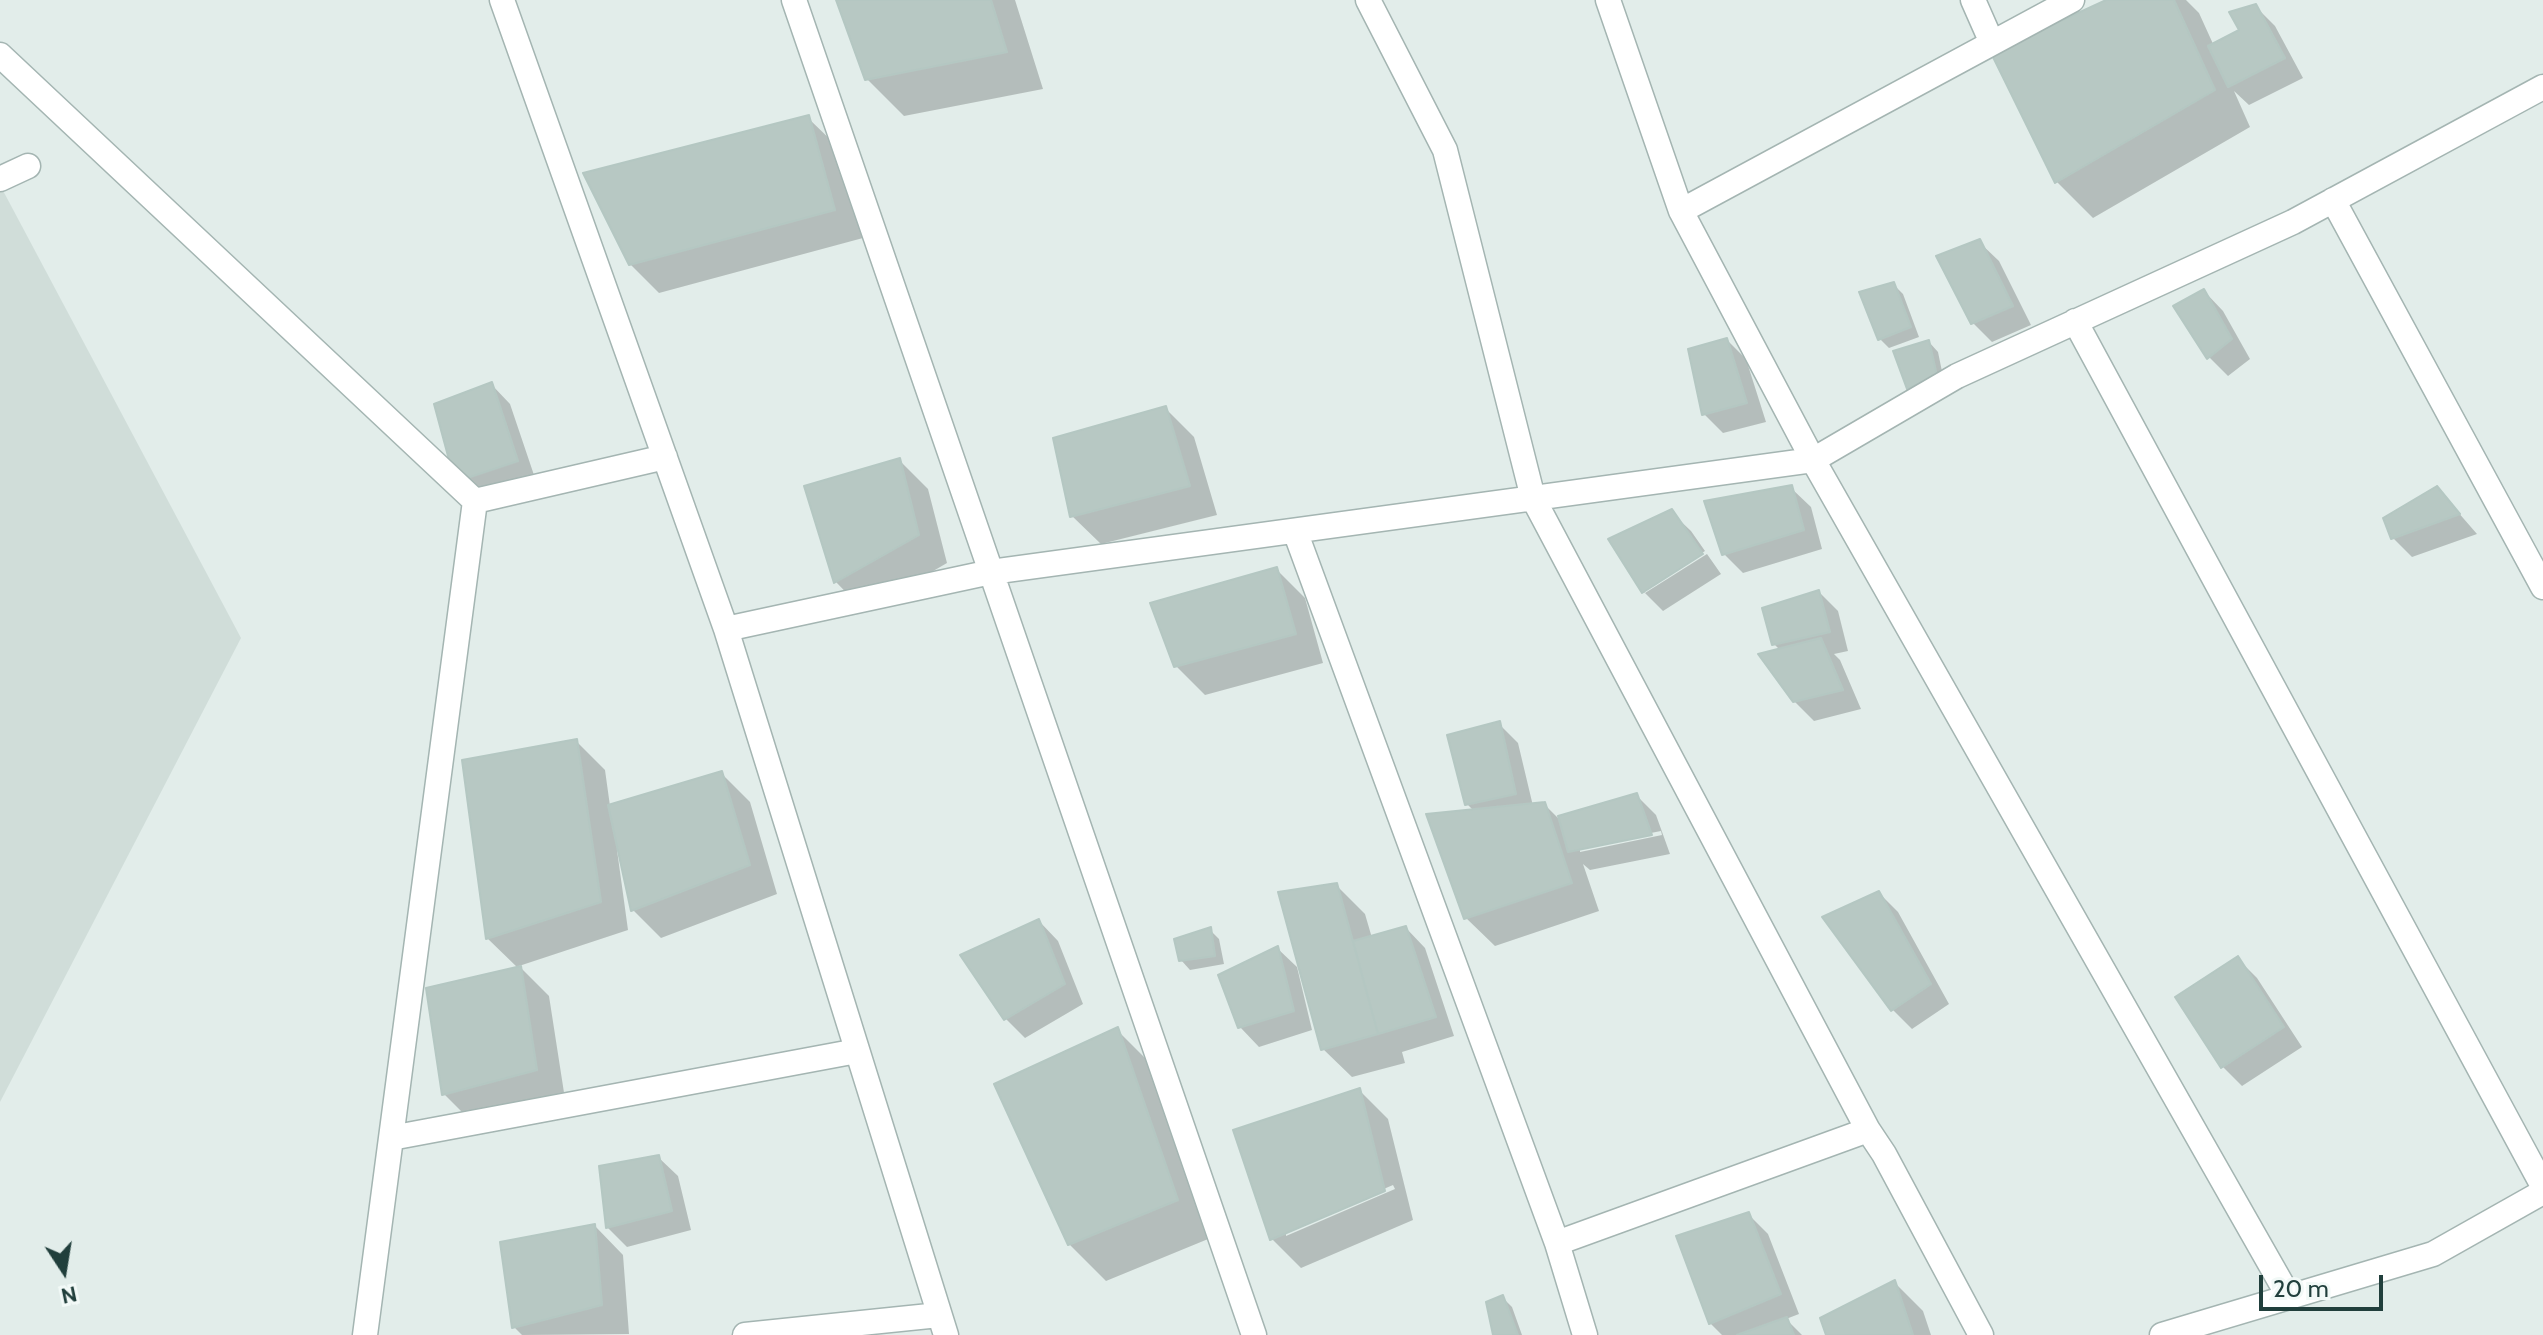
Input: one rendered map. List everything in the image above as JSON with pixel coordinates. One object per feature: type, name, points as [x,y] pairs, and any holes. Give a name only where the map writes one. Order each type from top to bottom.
[{"type":"street","points":[[502,0],[726,629],[942,1325],[745,1335]]},
{"type":"street","points":[[794,0],[1254,1335]]},
{"type":"street","points":[[1368,0],[1445,150],[1533,498],[1868,1130],[1884,1154],[1981,1335]]},
{"type":"street","points":[[1608,0],[1681,211],[1813,460],[2289,1297]]},
{"type":"street","points":[[1973,0],[1992,43]]},
{"type":"street","points":[[1681,211],[2072,0]]},
{"type":"street","points":[[0,55],[475,501]]},
{"type":"street","points":[[726,629],[991,572],[1813,460],[1957,376],[2293,222],[2543,87]]},
{"type":"street","points":[[0,179],[28,166]]},
{"type":"street","points":[[2333,200],[2543,587]]},
{"type":"street","points":[[2075,321],[2543,1186]]},
{"type":"street","points":[[475,501],[665,457]]},
{"type":"street","points":[[365,1335],[475,501]]},
{"type":"street","points":[[1295,531],[1557,1243],[1585,1335]]},
{"type":"street","points":[[391,1138],[857,1051]]},
{"type":"street","points":[[1557,1243],[1868,1130]]},
{"type":"street","points":[[2162,1335],[2433,1254],[2543,1192]]},
{"type":"shaded area","points":[[0,185],[241,638],[0,1102]]},
{"type":"building","points":[[836,0],[991,0],[1007,52],[865,80]]},
{"type":"building","points":[[2106,0],[2174,0],[2215,90],[2055,183],[1991,53]]},
{"type":"building","points":[[2256,4],[2285,58],[2228,87],[2208,46],[2239,30],[2229,12]]},
{"type":"building","points":[[809,115],[835,210],[629,265],[583,173]]},
{"type":"building","points":[[1980,239],[2013,306],[1971,324],[1936,256]]},
{"type":"building","points":[[1894,282],[1911,327],[1878,340],[1859,292]]},
{"type":"building","points":[[2204,289],[2232,339],[2207,359],[2173,306]]},
{"type":"building","points":[[1727,338],[1747,403],[1702,415],[1688,349]]},
{"type":"building","points":[[1929,340],[1937,376],[1907,389],[1893,351]]},
{"type":"building","points":[[492,382],[518,461],[455,482],[434,404]]},
{"type":"building","points":[[1166,406],[1190,486],[1070,517],[1053,438]]},
{"type":"building","points":[[900,458],[919,535],[834,583],[804,486]]},
{"type":"building","points":[[1792,485],[1804,530],[1722,555],[1704,501]]},
{"type":"building","points":[[2437,486],[2460,514],[2391,539],[2383,518]]},
{"type":"building","points":[[1672,509],[1703,554],[1642,593],[1608,539]]},
{"type":"building","points":[[1277,567],[1296,634],[1174,667],[1150,603]]},
{"type":"building","points":[[1819,590],[1830,632],[1772,645],[1762,608]]},
{"type":"building","points":[[1821,638],[1843,690],[1793,702],[1758,654]]},
{"type":"building","points":[[1500,721],[1516,794],[1465,805],[1447,735]]},
{"type":"building","points":[[577,739],[601,902],[486,939],[462,760]]},
{"type":"building","points":[[722,771],[750,865],[631,911],[608,805]]},
{"type":"building","points":[[1637,793],[1652,835],[1568,852],[1558,816]]},
{"type":"building","points":[[1545,802],[1572,883],[1464,919],[1426,814]]},
{"type":"building","points":[[1337,883],[1378,1034],[1321,1050],[1278,892]]},
{"type":"building","points":[[1879,891],[1931,984],[1891,1011],[1822,917]]},
{"type":"building","points":[[1039,919],[1065,984],[1004,1020],[960,955]]},
{"type":"building","points":[[1406,926],[1436,1017],[1378,1034],[1353,941]]},
{"type":"building","points":[[1211,927],[1215,956],[1179,961],[1174,939]]},
{"type":"building","points":[[1278,946],[1294,1011],[1238,1028],[1218,975]]},
{"type":"building","points":[[2238,956],[2284,1027],[2221,1068],[2175,997]]},
{"type":"building","points":[[521,966],[537,1070],[442,1095],[426,988]]},
{"type":"building","points":[[1118,1027],[1178,1200],[1068,1245],[994,1084]]},
{"type":"building","points":[[1360,1088],[1385,1191],[1270,1240],[1233,1130]]},
{"type":"building","points":[[659,1155],[672,1211],[606,1228],[599,1166]]},
{"type":"building","points":[[1749,1212],[1781,1294],[1709,1324],[1676,1236]]},
{"type":"building","points":[[595,1224],[602,1305],[512,1328],[500,1242]]},
{"type":"building","points":[[1895,1280],[1913,1335],[1826,1335],[1820,1318]]},
{"type":"building","points":[[1503,1295],[1518,1335],[1493,1335],[1486,1302]]},
{"type":"building","points":[[1787,1317],[1794,1335],[1737,1335]]}]
